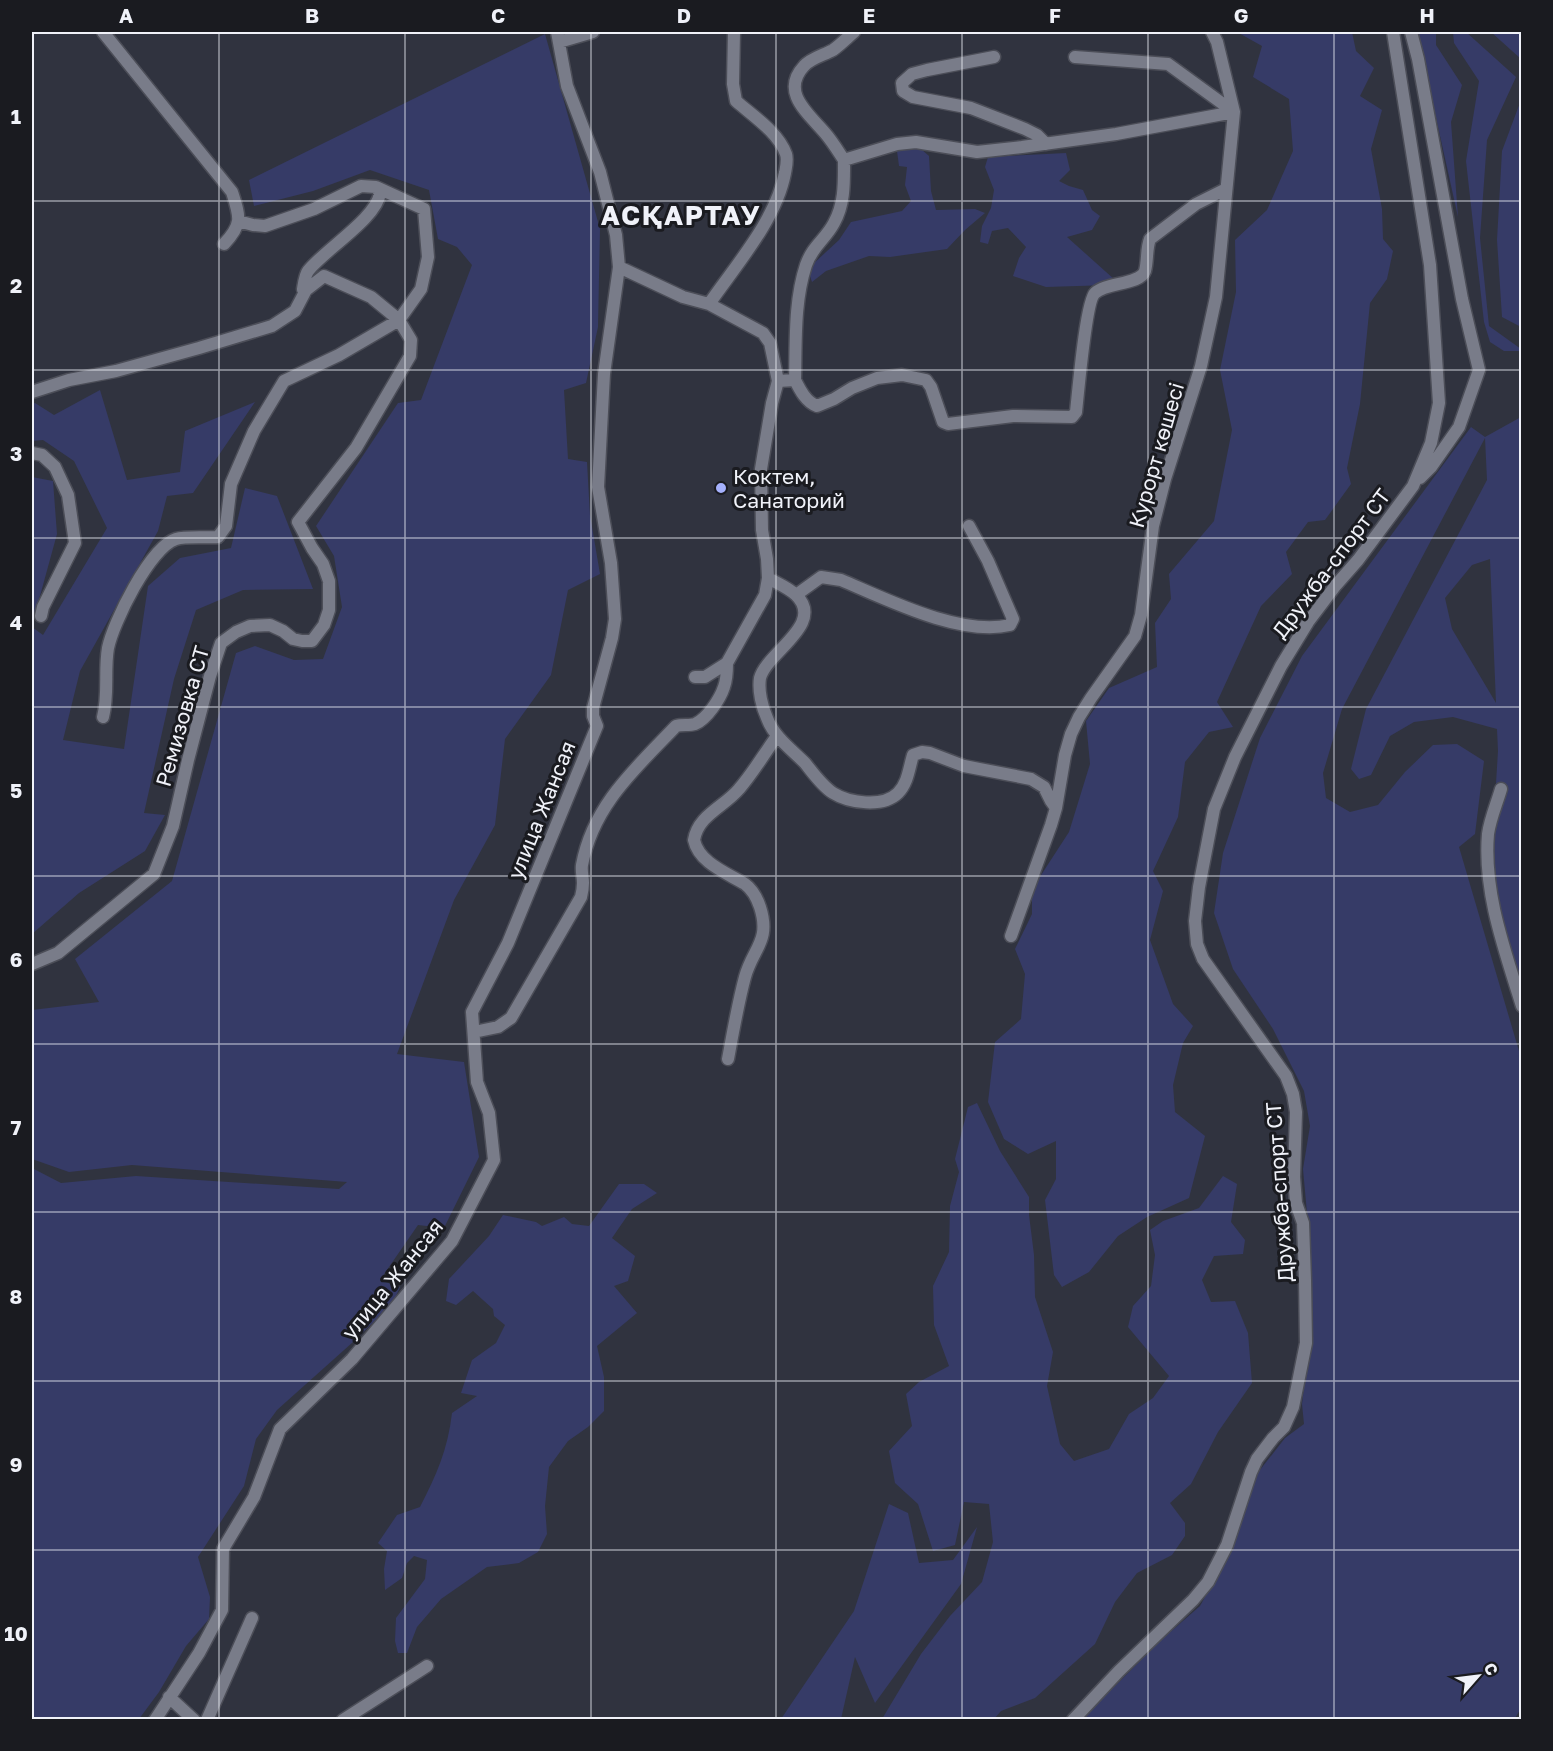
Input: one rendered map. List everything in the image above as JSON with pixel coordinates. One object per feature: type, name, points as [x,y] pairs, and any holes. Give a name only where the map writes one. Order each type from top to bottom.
[{"type":"street","points":[[103,32],[232,192],[240,216],[234,233],[224,244]]},
{"type":"street","points":[[474,1032],[498,1027],[511,1018],[581,897],[582,868],[591,832],[606,804],[623,781],[676,726],[692,725],[700,721],[713,707],[724,688],[727,663],[765,595],[768,578],[762,530],[761,469],[778,381],[770,343],[763,333],[709,304],[683,297],[619,267],[616,235],[600,172],[567,86],[558,37],[594,32]]},
{"type":"street","points":[[709,304],[769,217],[779,196],[787,159],[786,153],[769,128],[736,101],[734,32]]},
{"type":"street","points":[[854,32],[834,49],[805,64],[794,80],[798,101],[806,114],[826,134],[844,160],[843,200],[834,224],[812,250],[801,285],[797,311],[795,380],[811,404],[817,406],[877,378],[902,375],[926,380],[931,387],[943,422],[948,424],[1013,416],[1071,417],[1076,412],[1087,323],[1094,293],[1142,276],[1145,272],[1150,238],[1196,204],[1226,189]]},
{"type":"street","name":"Курорт көшесі","points":[[1011,936],[1025,902],[1056,808],[1065,755],[1075,726],[1103,679],[1135,636],[1141,615],[1153,526],[1165,479],[1201,366],[1216,297],[1233,112],[1217,42],[1212,32]]},
{"type":"street","name":"Дружба-спорт СТ","points":[[1072,1719],[1193,1600],[1208,1582],[1227,1545],[1251,1472],[1262,1452],[1284,1427],[1293,1407],[1306,1343],[1303,1223],[1296,1203],[1294,1177],[1296,1112],[1293,1094],[1286,1076],[1203,958],[1197,944],[1195,921],[1214,809],[1234,757],[1281,666],[1308,622],[1413,486],[1431,443],[1439,403],[1430,265],[1393,32]]},
{"type":"street","points":[[1411,32],[1418,59],[1462,299],[1479,370],[1458,427],[1431,467],[1413,486]]},
{"type":"street","points":[[994,57],[912,74],[902,82],[903,91],[914,98],[971,108],[1031,132],[1046,144]]},
{"type":"street","points":[[1075,57],[1168,64],[1233,112]]},
{"type":"street","points":[[844,160],[897,144],[916,142],[977,152],[1116,134],[1233,112]]},
{"type":"street","points":[[103,717],[107,703],[108,648],[113,629],[131,594],[161,548],[176,539],[218,537],[226,526],[231,484],[254,431],[284,381],[339,355],[399,320],[421,289],[428,257],[424,209],[376,187],[362,186],[314,209],[265,226],[238,220]]},
{"type":"street","points":[[306,290],[303,288],[306,272],[350,233],[375,206],[380,193],[376,187]]},
{"type":"street","name":"улица Жансая","points":[[155,1719],[199,1653],[222,1610],[223,1549],[254,1497],[280,1429],[352,1359],[452,1241],[494,1160],[489,1113],[477,1082],[472,1012],[508,943],[596,727],[592,708],[615,620],[611,563],[598,488],[604,374],[619,267]]},
{"type":"street","points":[[32,392],[69,380],[116,371],[178,354],[272,326],[296,311],[306,290],[324,276],[371,297],[399,320]]},
{"type":"street","name":"Ремизовка СТ","points":[[32,964],[58,953],[154,874],[173,826],[210,676],[221,643],[236,632],[250,626],[260,625],[270,625],[293,639],[312,641],[324,624],[329,610],[329,581],[323,564],[298,522],[356,448],[410,356],[411,340],[399,320]]},
{"type":"street","points":[[778,381],[795,380]]},
{"type":"street","points":[[32,453],[42,455],[55,467],[68,495],[75,543],[43,607],[41,616]]},
{"type":"street","points":[[796,595],[821,577],[831,578],[920,613],[952,622],[981,627],[1010,625],[1013,619],[1005,598],[969,526]]},
{"type":"street","points":[[768,578],[796,595],[805,614],[803,622],[783,649],[768,663],[760,678],[760,692],[767,720],[777,736],[834,793],[856,801],[873,802],[897,795],[903,786],[913,755],[922,752],[964,766],[1031,779],[1044,787],[1056,808]]},
{"type":"street","points":[[695,676],[705,677],[727,663]]},
{"type":"street","points":[[728,1059],[745,977],[761,943],[764,925],[758,902],[750,888],[703,857],[697,851],[693,840],[698,827],[709,814],[739,789],[777,736]]},
{"type":"street","points":[[1501,789],[1488,831],[1487,860],[1493,905],[1521,1006]]},
{"type":"street","points":[[207,1719],[252,1618]]},
{"type":"street","points":[[343,1719],[427,1666]]},
{"type":"street","points":[[169,1698],[194,1719]]},
{"type":"shaded area","points":[[1237,32],[1352,32],[1356,51],[1374,68],[1360,96],[1382,110],[1371,149],[1382,209],[1383,239],[1393,251],[1387,279],[1370,303],[1360,404],[1347,468],[1351,484],[1325,520],[1308,522],[1286,552],[1292,574],[1261,606],[1217,702],[1233,727],[1209,732],[1185,762],[1178,817],[1153,871],[1163,891],[1150,940],[1173,1004],[1193,1026],[1183,1043],[1173,1085],[1175,1112],[1205,1136],[1189,1198],[1147,1217],[1118,1236],[1089,1272],[1062,1287],[1054,1275],[1045,1200],[1056,1179],[1056,1141],[1028,1154],[1004,1139],[988,1102],[995,1042],[1021,1019],[1025,974],[1015,949],[1032,914],[1032,889],[1069,832],[1090,764],[1086,721],[1109,688],[1157,667],[1155,623],[1171,599],[1169,574],[1214,521],[1232,430],[1220,370],[1236,292],[1235,240],[1267,210],[1293,151],[1289,99],[1253,77],[1262,46]]},
{"type":"shaded area","points":[[1417,32],[1436,32],[1436,45],[1462,85],[1451,122],[1458,217]]},
{"type":"shaded area","points":[[1453,32],[1466,32],[1516,77],[1487,140],[1480,238],[1489,326],[1521,351],[1504,351],[1490,342],[1484,322],[1466,161],[1479,81],[1454,43]]},
{"type":"shaded area","points":[[1491,32],[1521,32],[1521,59]]},
{"type":"shaded area","points":[[545,34],[600,229],[598,327],[586,383],[564,390],[568,459],[587,462],[590,515],[600,574],[568,590],[551,675],[505,739],[495,825],[454,900],[397,1054],[464,1062],[479,1157],[444,1228],[418,1225],[380,1280],[400,1287],[393,1303],[277,1410],[256,1439],[244,1486],[198,1557],[210,1597],[209,1619],[186,1646],[159,1692],[139,1719],[32,1719],[32,1168],[61,1183],[136,1176],[339,1189],[347,1182],[132,1165],[69,1172],[32,1159],[32,1010],[99,1002],[75,959],[172,881],[236,653],[255,646],[294,660],[323,659],[342,607],[334,556],[316,526],[398,403],[421,400],[472,265],[457,247],[438,239],[429,190],[370,170],[313,191],[254,206],[249,180]]},
{"type":"shaded area","points":[[1521,100],[1521,327],[1502,317],[1497,240],[1502,151]]},
{"type":"shaded area","points":[[909,148],[921,149],[929,156],[931,191],[936,210],[975,209],[985,213],[947,249],[890,257],[869,256],[826,271],[812,282],[809,273],[813,264],[839,240],[851,222],[902,211],[911,201],[905,185],[907,167],[899,166],[897,151]]},
{"type":"shaded area","points":[[1066,153],[1070,170],[1059,181],[1083,190],[1092,210],[1100,216],[1092,230],[1067,237],[1115,280],[1110,285],[1046,287],[1013,276],[1019,258],[1026,247],[1008,228],[992,231],[988,244],[980,242],[982,226],[991,208],[994,190],[985,167],[988,157]]},
{"type":"shaded area","points":[[100,390],[127,480],[180,472],[185,431],[255,402],[193,493],[167,496],[158,531],[80,671],[63,740],[124,749],[148,586],[180,558],[231,548],[245,488],[277,496],[313,589],[243,590],[196,610],[174,679],[144,813],[165,815],[145,851],[79,893],[32,934],[32,627],[43,635],[107,528],[74,461],[43,440],[32,441],[32,404],[35,403],[54,415]]},
{"type":"shaded area","points":[[1521,417],[1521,991],[1490,881],[1498,751],[1497,729],[1453,717],[1414,722],[1390,736],[1371,775],[1359,779],[1351,769],[1366,709],[1487,480],[1485,438],[1342,709],[1323,773],[1326,798],[1350,812],[1378,805],[1405,772],[1433,745],[1457,744],[1484,761],[1475,834],[1459,847],[1519,1051],[1521,1050],[1521,1708],[1514,1720],[1081,1720],[1160,1641],[1200,1606],[1231,1549],[1256,1475],[1285,1438],[1304,1424],[1302,1404],[1307,1363],[1310,1246],[1303,1169],[1310,1126],[1304,1091],[1273,1029],[1233,969],[1214,913],[1223,853],[1260,738],[1302,656],[1471,427],[1485,437]],"holes":[[[1490,559],[1496,703],[1452,629],[1445,598],[1472,565]]]},
{"type":"shaded area","points":[[32,477],[53,481],[57,534],[32,625]]},
{"type":"shaded area","points":[[977,1103],[1000,1151],[1029,1197],[1035,1297],[1053,1352],[1047,1386],[1060,1444],[1074,1461],[1109,1449],[1129,1414],[1153,1398],[1169,1376],[1128,1327],[1133,1306],[1151,1286],[1155,1255],[1150,1230],[1163,1221],[1199,1208],[1223,1176],[1237,1184],[1231,1222],[1245,1240],[1243,1254],[1214,1256],[1202,1280],[1211,1302],[1235,1301],[1248,1333],[1252,1383],[1218,1432],[1191,1484],[1170,1503],[1185,1523],[1185,1536],[1172,1555],[1137,1573],[1115,1602],[1095,1644],[1035,1698],[1001,1711],[994,1719],[882,1719],[921,1654],[950,1616],[982,1582],[993,1542],[989,1504],[964,1502],[955,1545],[933,1551],[918,1504],[895,1483],[889,1451],[912,1426],[906,1394],[919,1382],[949,1366],[934,1325],[933,1286],[949,1252],[950,1206],[959,1172],[955,1159],[968,1107]]},
{"type":"shaded area","points":[[619,1184],[644,1184],[657,1193],[632,1209],[612,1238],[635,1256],[628,1281],[614,1286],[637,1313],[597,1346],[604,1377],[604,1411],[588,1427],[568,1441],[549,1467],[545,1506],[547,1534],[538,1552],[519,1563],[487,1567],[441,1599],[417,1627],[407,1653],[398,1653],[395,1641],[396,1618],[425,1579],[427,1560],[414,1556],[407,1563],[402,1578],[385,1590],[384,1569],[387,1551],[378,1543],[397,1515],[420,1507],[448,1439],[452,1413],[477,1396],[461,1393],[472,1360],[496,1343],[505,1325],[494,1316],[493,1309],[473,1291],[456,1305],[446,1301],[449,1279],[489,1236],[503,1215],[536,1222],[542,1226],[564,1217],[572,1224],[589,1226]]},
{"type":"shaded area","points":[[889,1504],[908,1513],[919,1563],[953,1560],[977,1527],[961,1584],[875,1703],[855,1657],[841,1719],[781,1719],[854,1611]]},
{"type":"place","name":"Коктем, Санаторий","points":[[721,488]]},
{"type":"district","name":"АСҚАРТАУ","points":[[681,215]]}]
